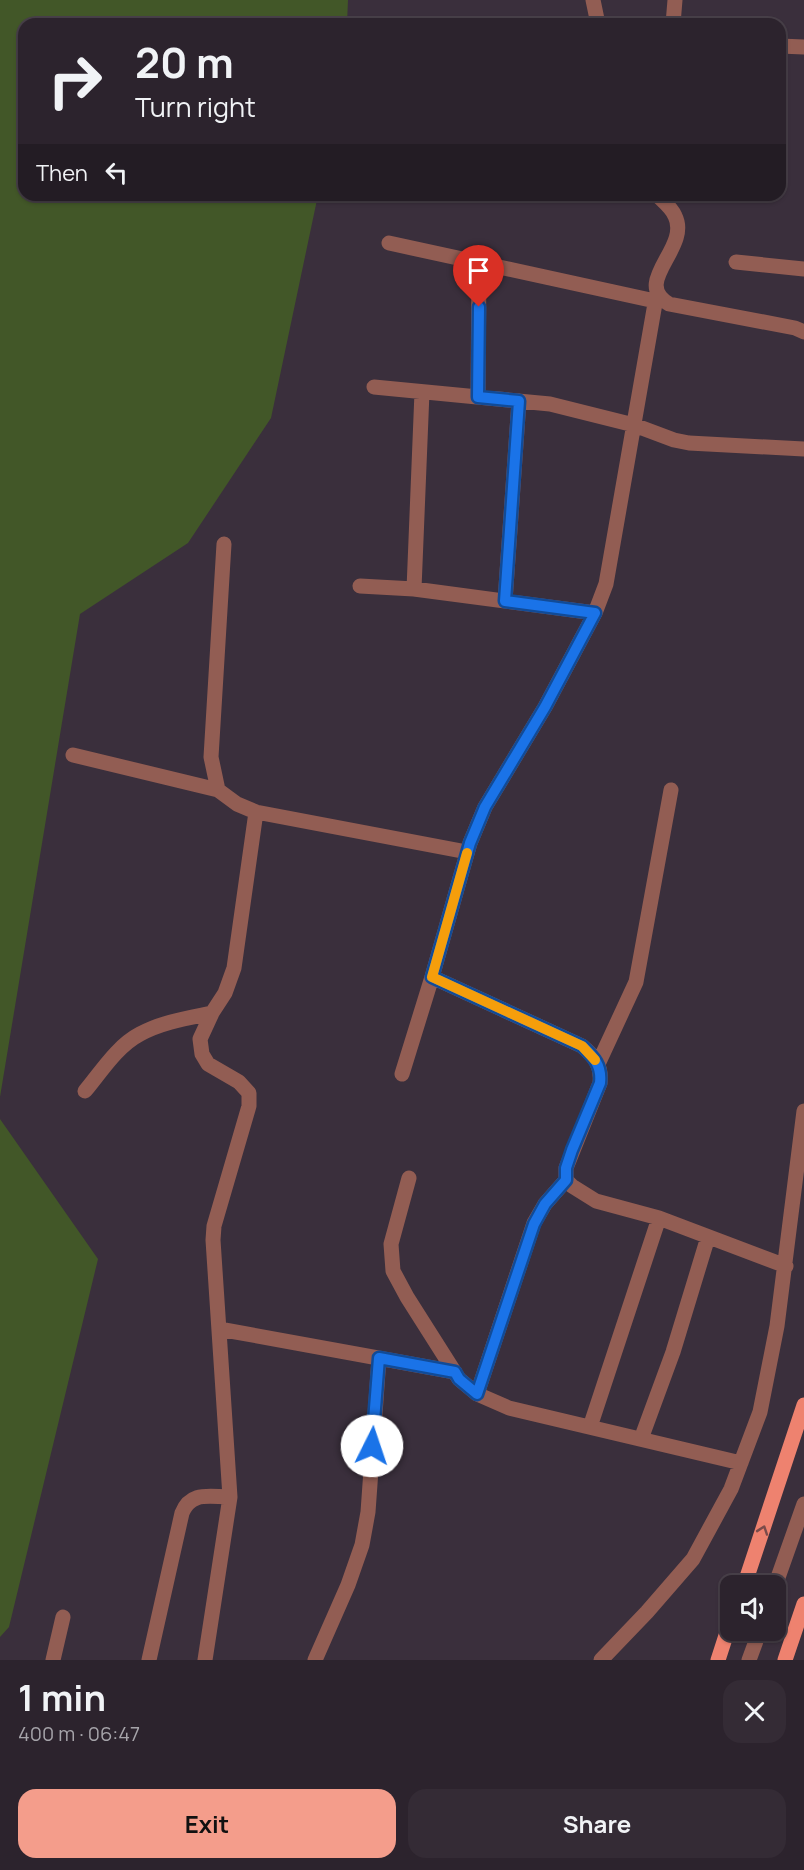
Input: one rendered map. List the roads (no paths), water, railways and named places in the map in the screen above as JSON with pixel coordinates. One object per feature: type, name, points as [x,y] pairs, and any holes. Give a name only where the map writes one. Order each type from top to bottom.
[{"type":"main road","points":[[748,1575],[804,1405]]},
{"type":"main road","points":[[785,1660],[804,1604]]},
{"type":"main road","points":[[718,1660],[724,1641]]},
{"type":"street","points":[[593,0],[597,18]]},
{"type":"street","points":[[674,18],[675,0]]},
{"type":"street","points":[[786,46],[804,47]]},
{"type":"street","points":[[402,1074],[467,852],[485,807],[545,707],[595,613],[606,584],[656,297],[657,280],[661,268],[672,252],[678,234],[675,215],[662,201]]},
{"type":"street","points":[[389,243],[656,297],[669,304],[795,328],[804,332]]},
{"type":"street","points":[[478,397],[479,262]]},
{"type":"street","points":[[736,262],[804,269]]},
{"type":"street","points":[[374,387],[550,404],[634,425],[674,440],[689,443],[804,449]]},
{"type":"street","points":[[414,589],[422,392]]},
{"type":"street","points":[[505,601],[519,401]]},
{"type":"street","points":[[218,790],[211,757],[224,544]]},
{"type":"street","points":[[360,586],[414,589],[595,613]]},
{"type":"street","points":[[73,755],[218,790],[237,804],[256,812],[467,852]]},
{"type":"street","points":[[598,1064],[636,982],[671,790]]},
{"type":"street","points":[[205,1660],[230,1497],[214,1226],[249,1106],[249,1093],[238,1082],[207,1064],[202,1054],[200,1039],[212,1013],[225,993],[234,968],[256,812]]},
{"type":"street","points":[[432,977],[582,1046],[591,1054],[601,1072],[600,1083],[566,1168],[566,1180],[545,1204],[534,1224],[477,1394]]},
{"type":"street","points":[[85,1091],[117,1052],[138,1034],[166,1023],[212,1013]]},
{"type":"street","points":[[600,1660],[647,1612],[693,1559],[731,1489],[760,1412],[786,1266],[804,1112]]},
{"type":"street","points":[[409,1178],[391,1244],[393,1271],[407,1298],[459,1379],[477,1394],[509,1408],[741,1463]]},
{"type":"street","points":[[566,1180],[596,1201],[658,1218],[786,1266]]},
{"type":"street","points":[[590,1427],[658,1218]]},
{"type":"street","points":[[641,1439],[673,1352],[708,1237]]},
{"type":"street","points":[[219,1329],[455,1372]]},
{"type":"street","points":[[315,1660],[348,1586],[362,1545],[368,1512],[379,1358]]},
{"type":"street","points":[[149,1660],[182,1513],[187,1502],[196,1497],[230,1497]]},
{"type":"street","points":[[780,1575],[804,1504]]},
{"type":"street","points":[[53,1660],[63,1617]]},
{"type":"street","points":[[749,1660],[756,1641]]}]
